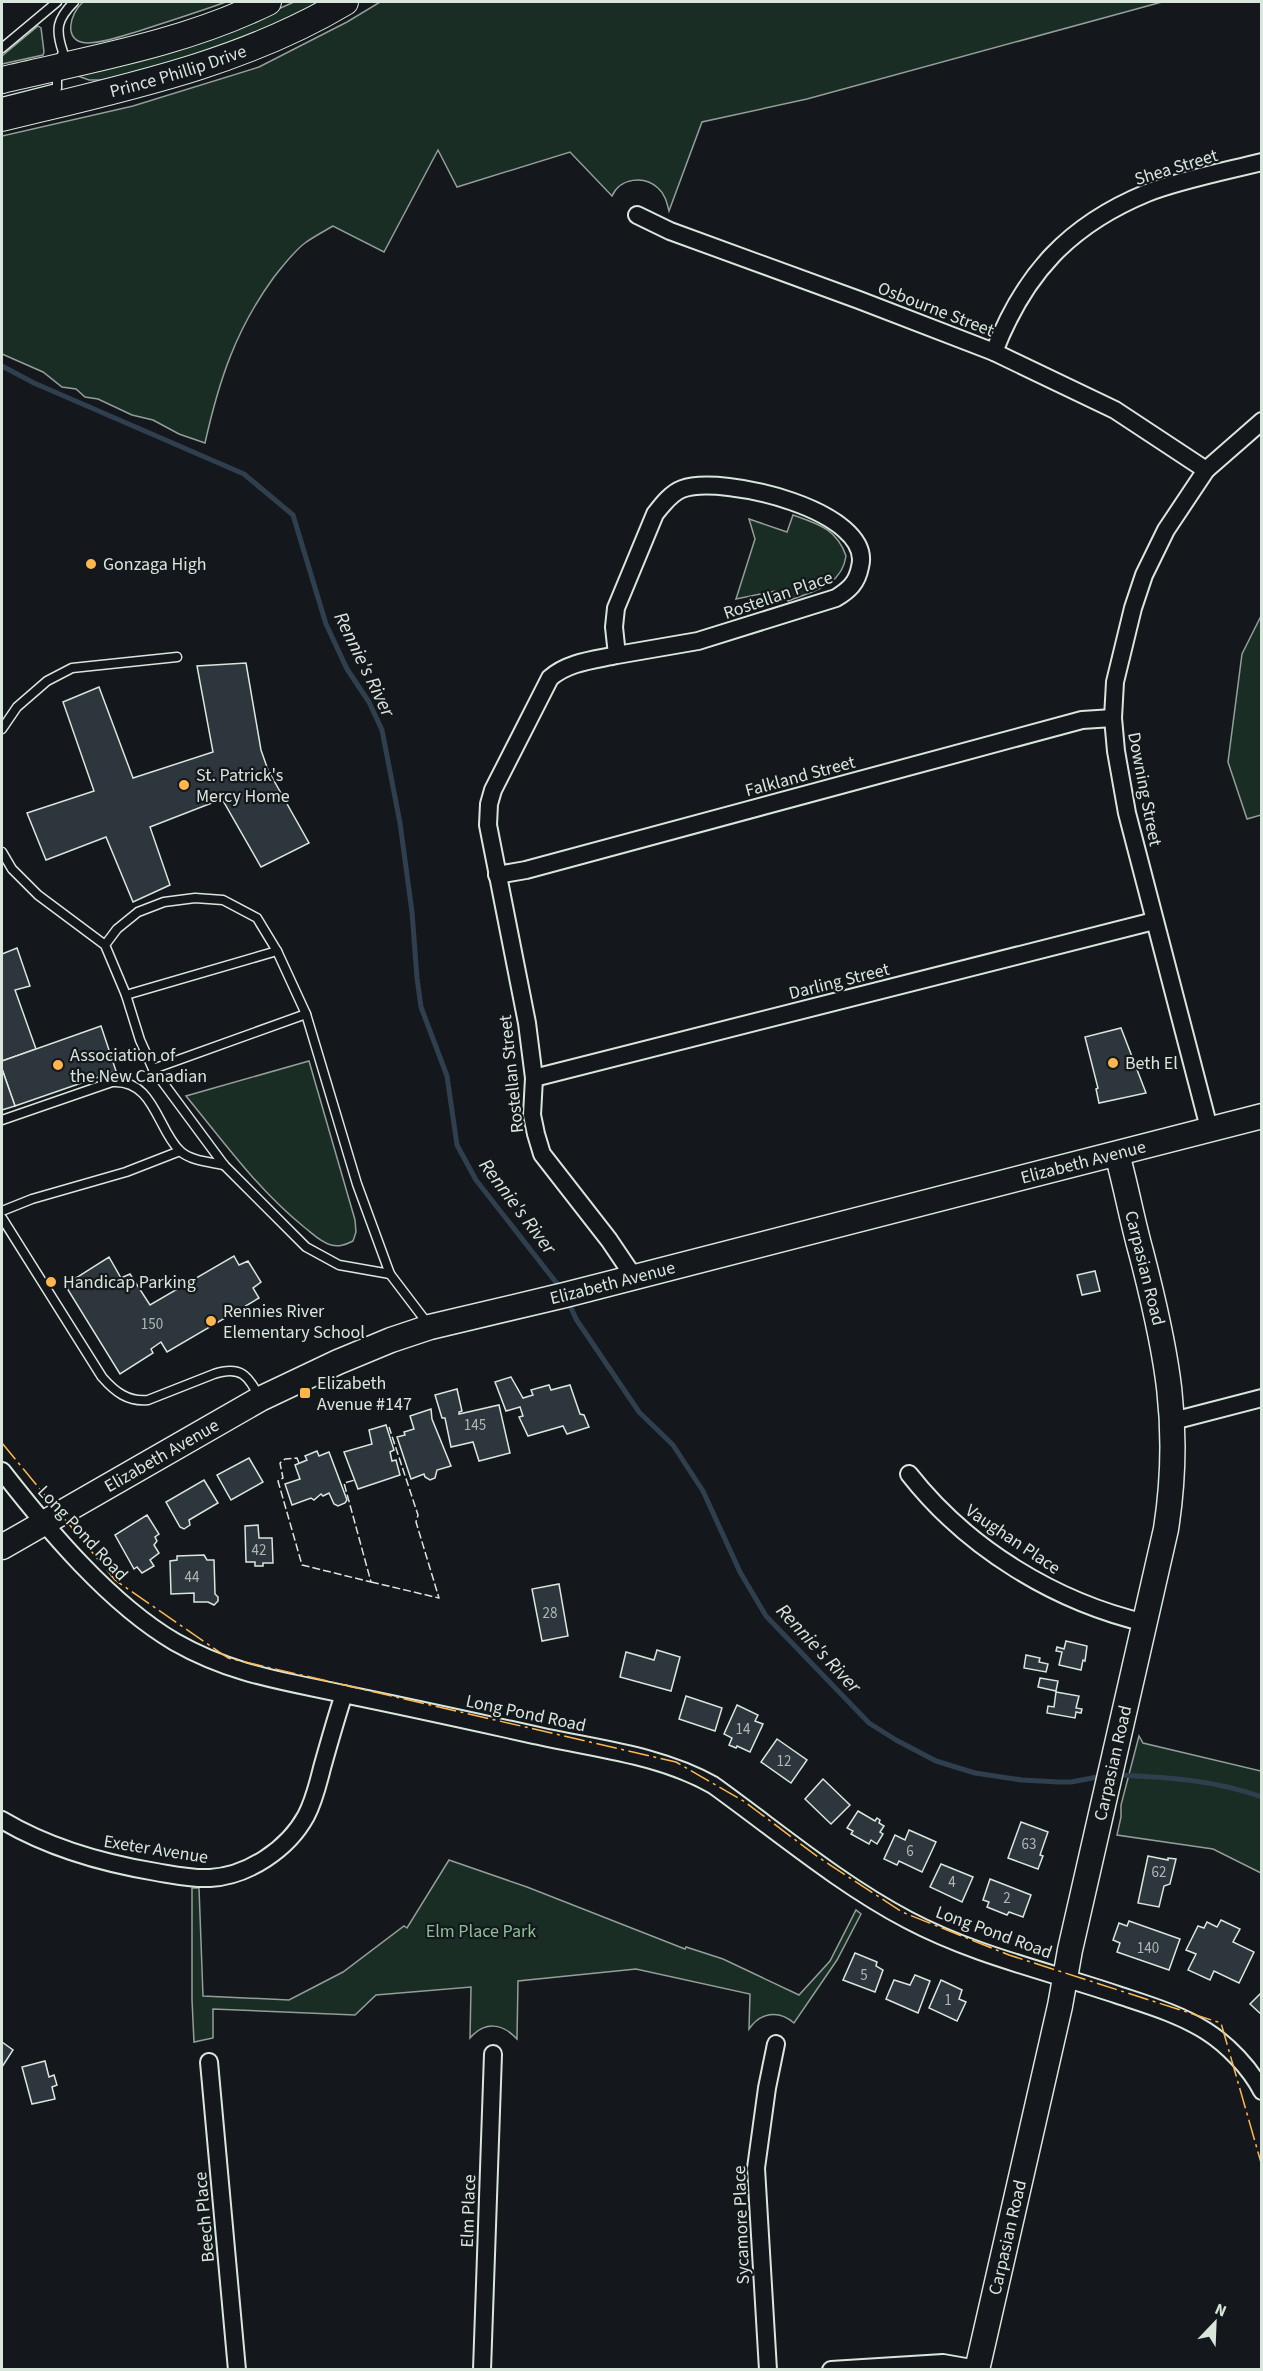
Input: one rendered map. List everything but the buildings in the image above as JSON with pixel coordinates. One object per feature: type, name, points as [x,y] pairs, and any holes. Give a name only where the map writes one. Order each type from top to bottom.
[{"type":"main road","name":"Prince Phillip Drive","points":[[2,80],[172,38],[222,22],[268,2]]},
{"type":"main road","name":"Prince Phillip Drive","points":[[2,118],[197,68],[295,29],[345,2]]},
{"type":"main road","name":"Elizabeth Avenue","points":[[2,1547],[260,1399],[391,1340],[430,1327],[588,1289],[1262,1116]]},
{"type":"main road","name":"Carpasian Road","points":[[977,2369],[1066,1978],[1070,1950],[1146,1623],[1171,1499],[1173,1422],[1161,1332],[1117,1154]]},
{"type":"street","name":"Shea Street","points":[[994,352],[1008,318],[1034,276],[1062,244],[1094,220],[1148,193],[1262,162]]},
{"type":"street","name":"Osbourne Street","points":[[637,215],[670,231],[994,352],[1114,410],[1206,470]]},
{"type":"street","name":"Downing Street","points":[[1209,1128],[1127,813],[1116,751],[1113,718],[1115,682],[1122,646],[1144,575],[1166,530],[1206,470],[1262,421]]},
{"type":"street","name":"Rostellan Place","points":[[497,875],[488,825],[489,804],[499,776],[542,691],[550,678],[559,670],[617,655],[721,635],[836,598],[848,591],[856,580],[862,552],[855,539],[843,526],[810,509],[782,499],[723,486],[681,489],[655,514],[619,601],[614,627],[617,655]]},
{"type":"street","name":"Falkland Street","points":[[497,875],[538,867],[1082,720],[1113,718]]},
{"type":"street","name":"Rostellan Street","points":[[497,875],[527,1023],[534,1078],[532,1115],[542,1154],[609,1240],[634,1277]]},
{"type":"street","name":"Darling Street","points":[[534,1078],[1154,921]]},
{"type":"street","points":[[1173,1422],[1262,1398]]},
{"type":"street","name":"Long Pond Road","points":[[2,1471],[45,1522],[127,1608],[176,1642],[210,1660],[283,1683],[628,1754],[696,1775],[866,1897],[907,1920],[962,1945],[1178,2016],[1208,2032],[1228,2048],[1262,2091]]},
{"type":"street","name":"Vaughan Place","points":[[909,1474],[931,1502],[956,1524],[1014,1567],[1048,1588],[1077,1601],[1104,1612],[1146,1623]]},
{"type":"street","name":"Exeter Avenue","points":[[2,1820],[48,1844],[141,1869],[212,1878],[253,1867],[276,1851],[306,1816],[344,1694]]},
{"type":"street","name":"Sycamore Place","points":[[768,2370],[756,2168],[767,2088],[776,2044]]},
{"type":"street","name":"Elm Place","points":[[482,2370],[493,2054]]},
{"type":"street","name":"Beech Place","points":[[209,2062],[237,2370]]},
{"type":"street","points":[[831,2370],[944,2363],[977,2369]]},
{"type":"lane","points":[[2,48],[57,2]]},
{"type":"lane","points":[[2,102],[57,88],[57,68],[63,52],[57,36],[60,20],[74,2]]},
{"type":"lane","points":[[2,729],[16,707],[47,681],[72,668],[177,657]]},
{"type":"lane","points":[[2,852],[12,869],[38,895],[105,945],[153,1069],[224,1165],[306,1247],[339,1265],[390,1274]]},
{"type":"lane","points":[[105,945],[117,929],[138,912],[164,902],[195,898],[224,900],[257,918],[277,951],[306,1014],[357,1184],[390,1274],[430,1327]]},
{"type":"lane","points":[[126,995],[277,951]]},
{"type":"lane","points":[[153,1069],[306,1014]]},
{"type":"lane","points":[[2,1120],[119,1081],[143,1092],[180,1151],[194,1159],[224,1165]]},
{"type":"lane","points":[[2,1211],[32,1199],[126,1172],[180,1151]]},
{"type":"lane","points":[[2,1218],[113,1391],[139,1401],[148,1400],[214,1374],[233,1370],[245,1375],[260,1399]]},
{"type":"green space","points":[[83,2],[226,2],[115,38],[87,43],[74,38],[71,32],[72,20]]},
{"type":"green space","points":[[294,2],[323,2],[269,27],[186,58],[101,80],[89,80],[78,76],[276,10]]},
{"type":"green space","points":[[380,2],[1162,2],[807,99],[702,122],[669,211],[660,190],[646,181],[626,182],[612,196],[570,152],[457,187],[438,150],[384,252],[333,226],[311,239],[288,259],[261,296],[239,336],[216,398],[205,443],[179,434],[153,420],[132,415],[98,399],[85,397],[76,389],[62,387],[43,372],[2,354],[2,136],[133,106],[259,67],[347,22]]},
{"type":"green space","points":[[38,26],[41,28],[43,55],[2,64],[2,56]]},
{"type":"green space","points":[[793,515],[818,525],[837,539],[846,556],[839,574],[825,586],[788,601],[775,591],[736,599],[755,539],[749,519],[787,532]]},
{"type":"green space","points":[[1261,616],[1261,815],[1247,819],[1228,762],[1242,654]]},
{"type":"green space","points":[[309,1061],[355,1220],[356,1232],[353,1241],[342,1245],[334,1246],[323,1242],[287,1213],[242,1164],[186,1096]]},
{"type":"green space","points":[[1139,1736],[1143,1743],[1261,1771],[1261,1873],[1213,1849],[1117,1835],[1121,1805]]},
{"type":"green space","name":"Elm Place Park","points":[[449,1860],[527,1887],[685,1949],[686,1947],[723,1959],[799,1995],[830,1961],[856,1910],[861,1914],[837,1960],[794,2023],[782,2016],[770,2015],[758,2019],[749,2029],[750,1994],[636,1969],[518,1981],[517,2039],[505,2030],[494,2026],[482,2029],[470,2038],[471,1987],[376,1995],[355,2015],[213,2009],[213,2038],[194,2042],[192,1888],[199,1888],[203,1996],[289,2000],[343,1972],[404,1926],[407,1928]]},
{"type":"waterway","name":"Rennie's River","points":[[2,366],[34,383],[244,474],[293,515],[326,624],[347,669],[369,702],[382,730],[400,823],[412,912],[421,1007],[447,1076],[457,1145],[476,1180],[562,1290]]},
{"type":"waterway","name":"Rennie's River","points":[[568,1301],[576,1319],[639,1412],[673,1445],[703,1491],[740,1572],[766,1616],[869,1723],[936,1761],[975,1773],[1022,1780],[1059,1782],[1103,1776]]},
{"type":"waterway","name":"Rennie's River","points":[[1116,1775],[1172,1778],[1208,1783],[1262,1797]]},
{"type":"fence","points":[[371,1582],[439,1598],[416,1522],[418,1515],[389,1427]]},
{"type":"fence","points":[[299,1463],[297,1458],[285,1459],[280,1463],[283,1478],[278,1481],[302,1565],[371,1582],[344,1483],[355,1480]]},
{"type":"power","points":[[2,1443],[115,1580],[228,1658],[676,1762],[745,1802],[818,1857],[902,1912],[1009,1955],[1221,2023],[1262,2166]]},
{"type":"place","name":"Gonzaga High","points":[[91,564]]},
{"type":"place","name":"St. Patrick's Mercy Home","points":[[184,785]]},
{"type":"place","name":"Beth El","points":[[1113,1063]]},
{"type":"place","name":"Association of the New Canadian","points":[[58,1065]]},
{"type":"place","name":"Handicap Parking","points":[[51,1282]]},
{"type":"place","name":"Rennies River Elementary School","points":[[211,1321]]},
{"type":"place","name":"Elizabeth Avenue #147","points":[[305,1393]]}]
